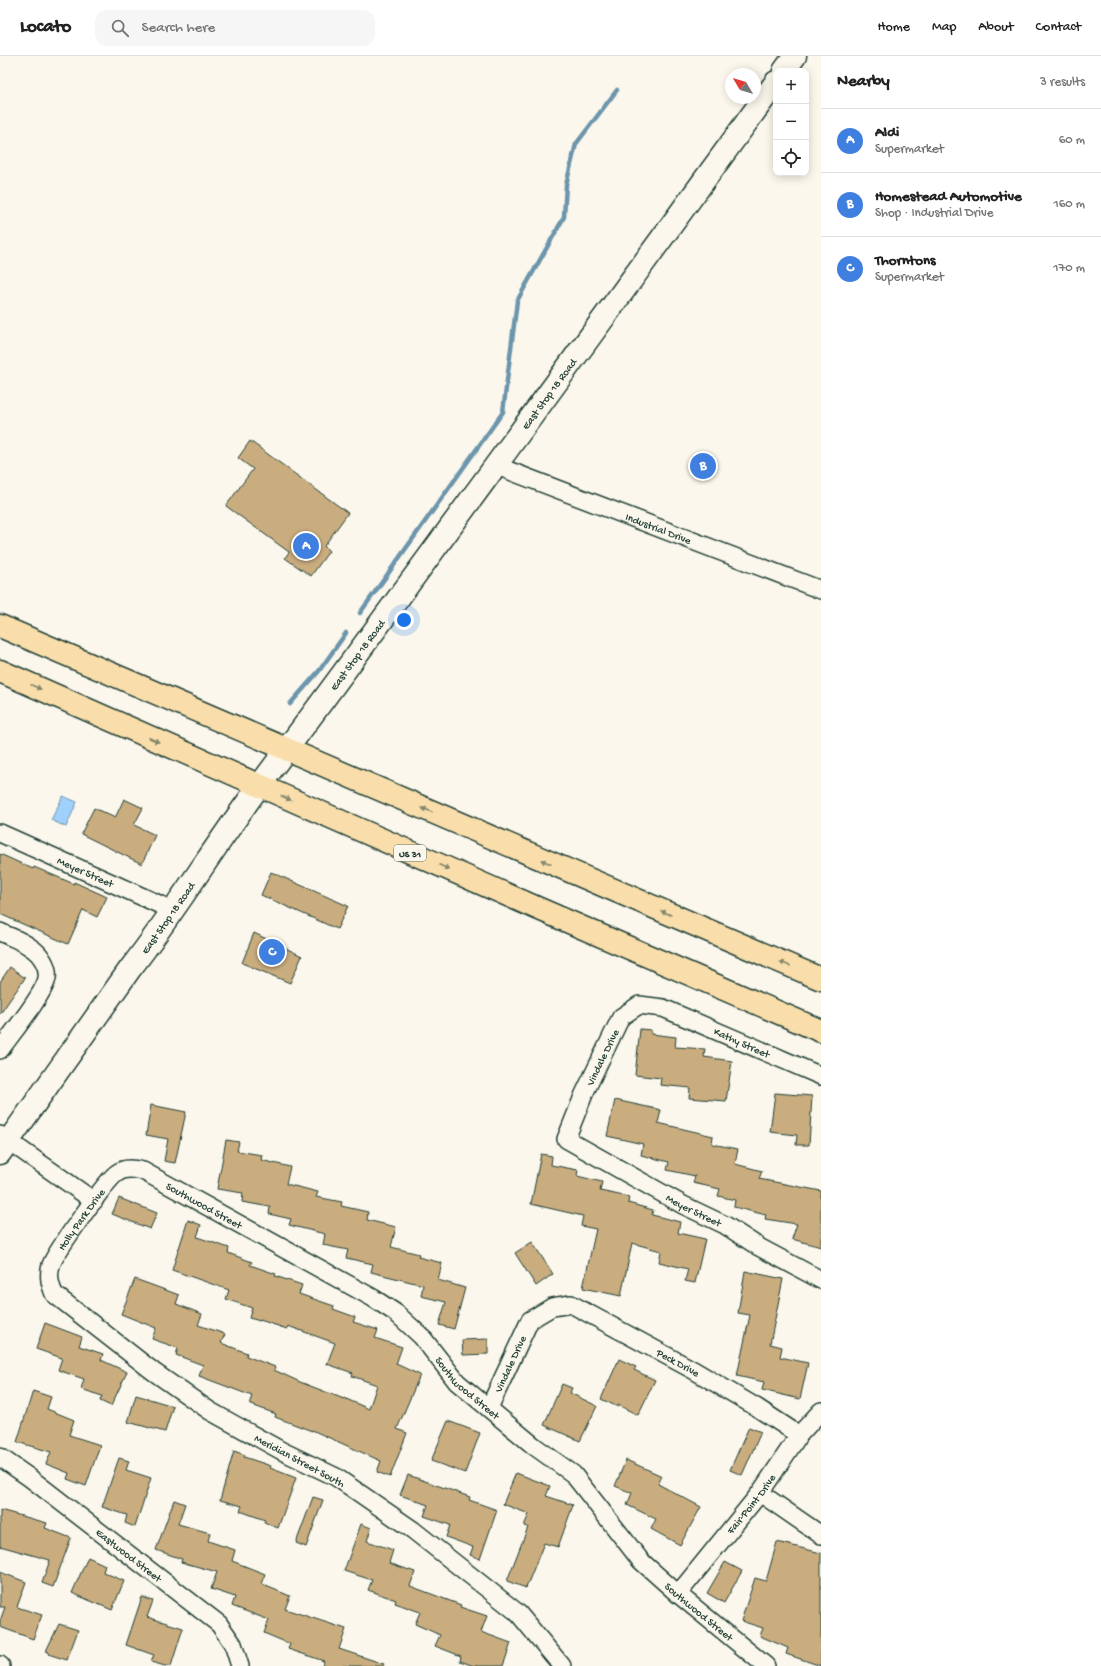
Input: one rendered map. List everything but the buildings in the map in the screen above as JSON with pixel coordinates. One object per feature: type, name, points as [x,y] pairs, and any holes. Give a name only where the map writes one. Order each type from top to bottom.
[{"type":"main road","points":[[0,626],[821,979]]},
{"type":"main road","name":"US 31","points":[[0,671],[259,786],[821,1031]]},
{"type":"street","points":[[786,68],[795,56]]},
{"type":"street","name":"East Stop 18 Road","points":[[3,1143],[172,910],[259,786],[497,466],[773,86]]},
{"type":"street","name":"Industrial Drive","points":[[497,466],[821,590]]},
{"type":"street","name":"Meyer Street","points":[[0,833],[172,910]]},
{"type":"street","points":[[0,932],[32,948],[40,956],[46,966],[47,977],[45,985],[0,1050]]},
{"type":"street","name":"Vindale Drive","points":[[566,1139],[584,1094],[621,1017],[639,1005],[663,1008]]},
{"type":"street","name":"Kathy Street","points":[[663,1008],[821,1076]]},
{"type":"street","name":"Meyer Street","points":[[566,1139],[683,1205],[725,1225],[759,1247],[821,1280]]},
{"type":"street","points":[[3,1143],[94,1201]]},
{"type":"street","name":"Holly Park Drive","points":[[49,1282],[51,1265],[59,1250],[110,1179],[117,1172],[128,1168]]},
{"type":"street","name":"Southwood Street","points":[[128,1168],[143,1171],[373,1298],[396,1313],[422,1337],[457,1382],[534,1446],[573,1474],[641,1561],[678,1594],[766,1666]]},
{"type":"street","name":"Meridian Street South","points":[[49,1282],[54,1294],[68,1306],[154,1372],[210,1411],[282,1451],[336,1477],[413,1530],[518,1613],[562,1666]]},
{"type":"street","name":"Peck Drive","points":[[552,1308],[571,1304],[587,1312],[756,1407],[799,1435]]},
{"type":"street","name":"Vindale Drive","points":[[489,1408],[530,1320],[552,1308]]},
{"type":"street","name":"Fair-Point Drive","points":[[678,1594],[760,1493],[799,1435],[821,1411]]},
{"type":"street","name":"Eastwood Street","points":[[0,1457],[30,1478],[219,1624],[233,1644],[240,1666]]},
{"type":"street","points":[[760,1493],[821,1535]]},
{"type":"water","points":[[63,796],[77,802],[66,827],[51,820]]},
{"type":"waterway","points":[[360,613],[503,412],[517,301],[564,217],[566,185],[576,144],[617,90]]},
{"type":"waterway","points":[[290,704],[319,671],[346,633]]},
{"type":"place","name":"Homestead Automotive","points":[[703,466]]},
{"type":"place","name":"Aldi","points":[[306,546]]},
{"type":"place","name":"Thorntons","points":[[272,952]]}]
